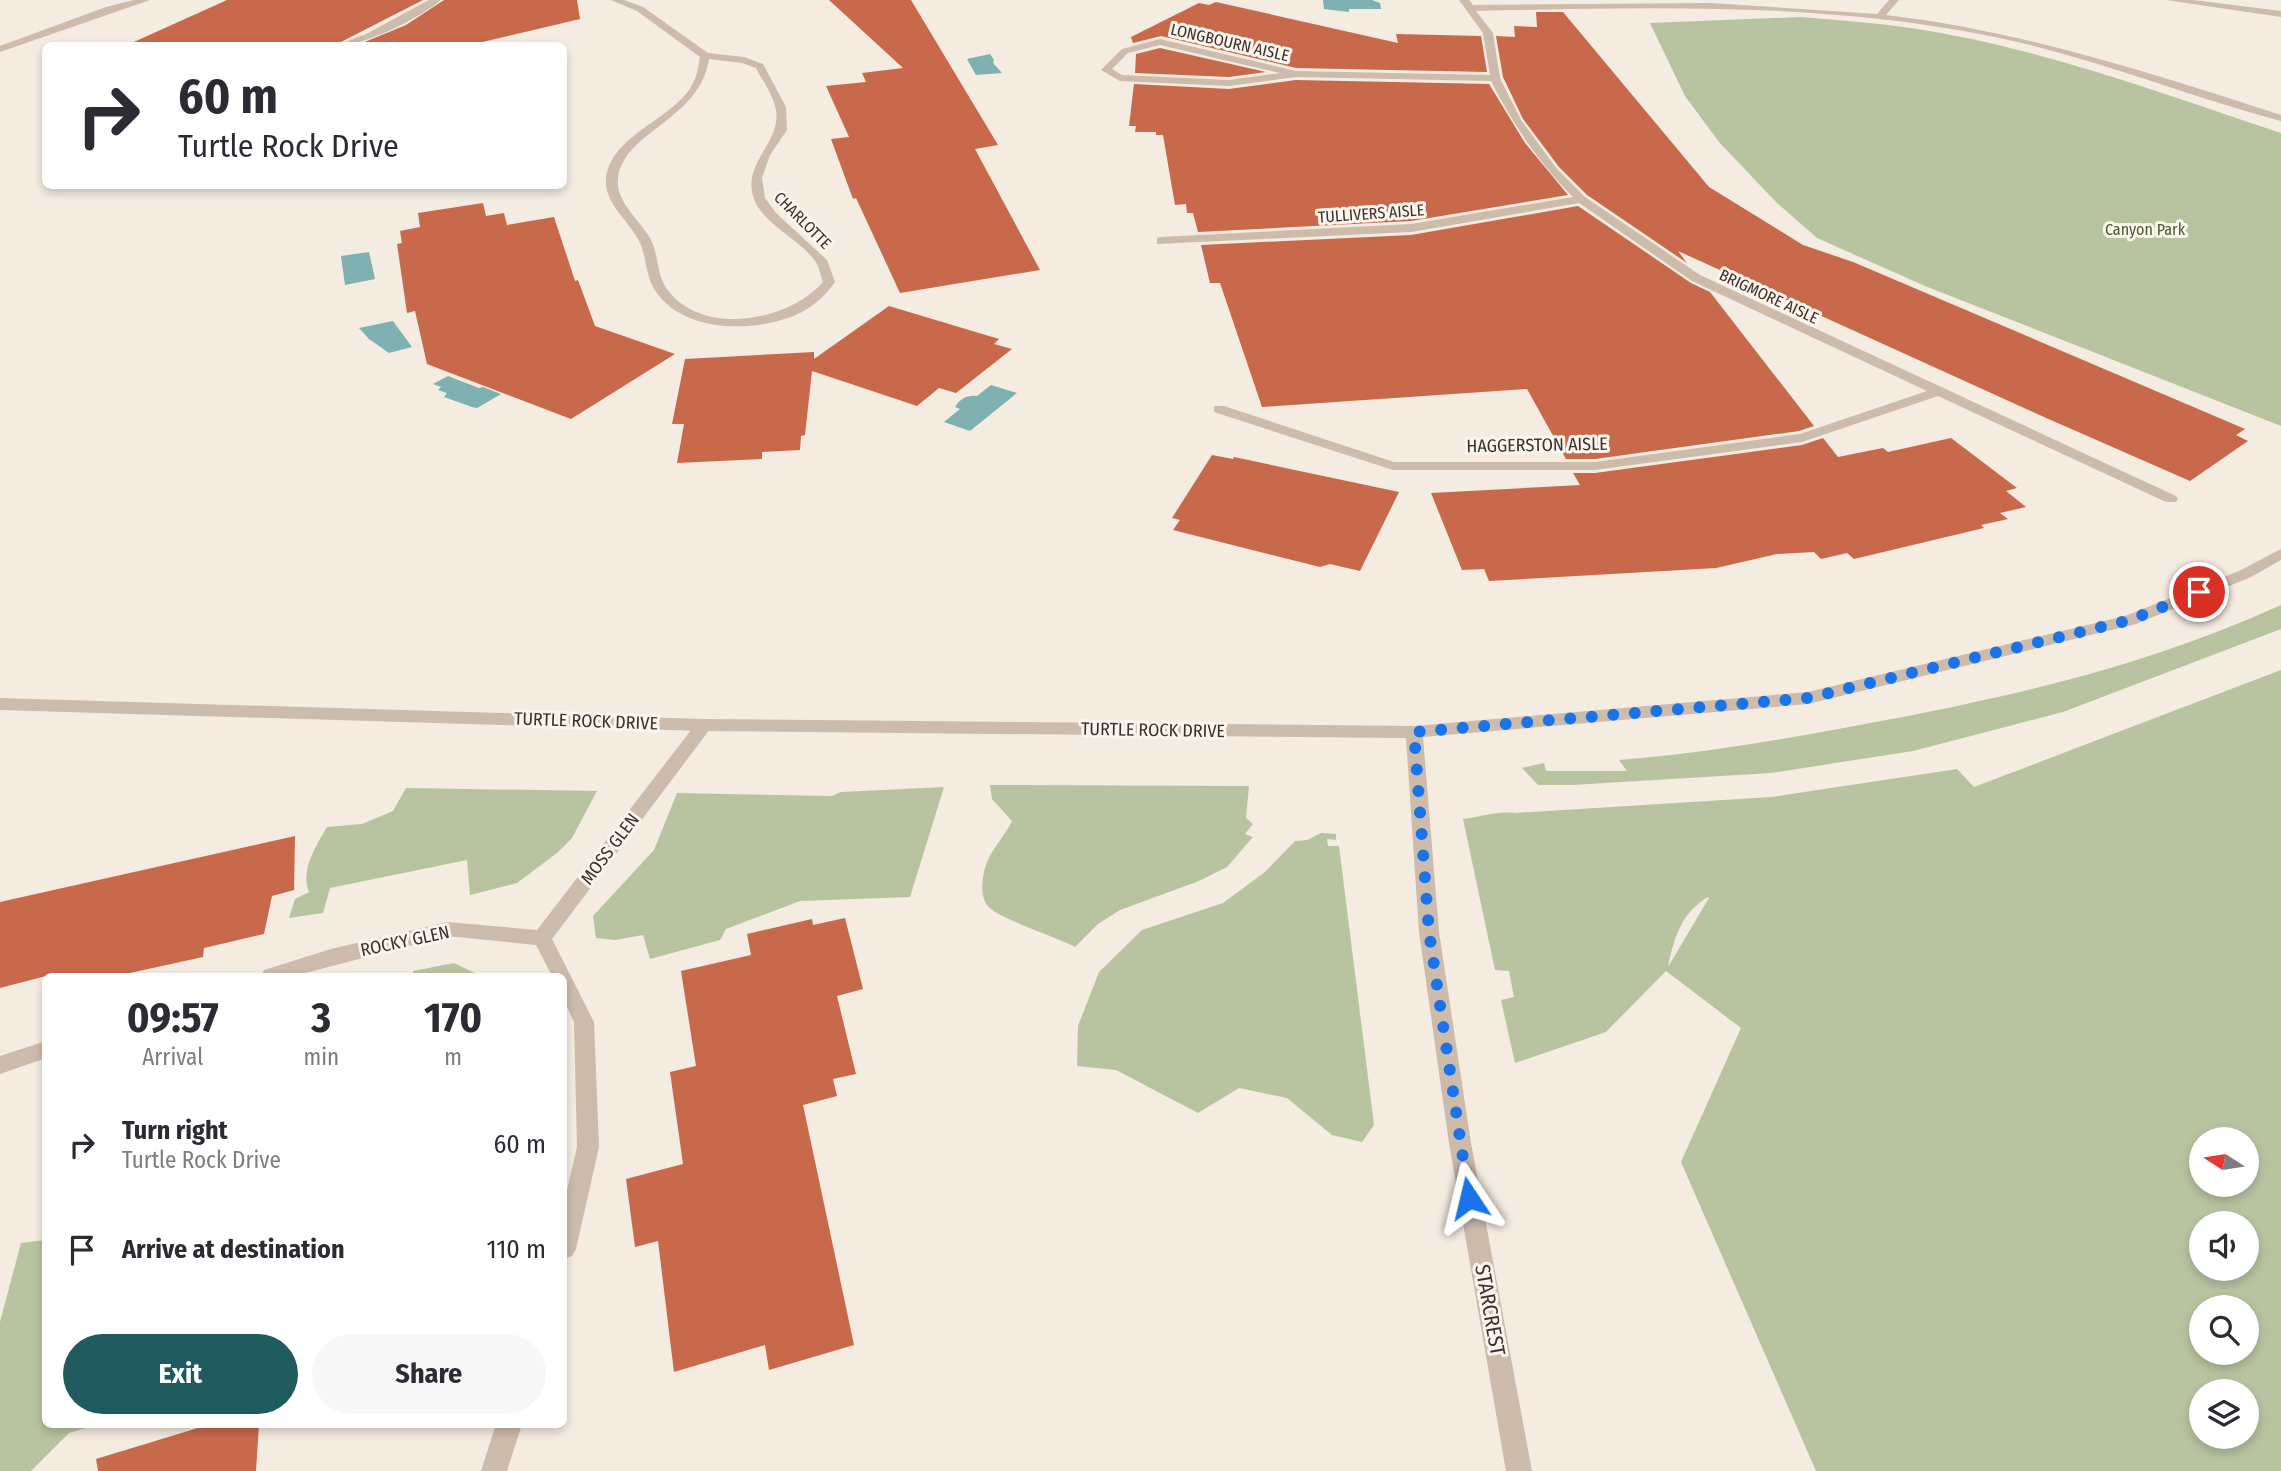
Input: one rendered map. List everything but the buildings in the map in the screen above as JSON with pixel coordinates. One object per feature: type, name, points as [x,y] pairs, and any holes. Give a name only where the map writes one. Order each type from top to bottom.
[{"type":"street","points":[[0,49],[109,9],[145,0]]},
{"type":"street","points":[[351,42],[369,36],[436,0]]},
{"type":"street","name":"CHARLOTTE","points":[[616,0],[640,9],[705,55],[744,60],[760,66],[772,87],[781,107],[782,130],[765,155],[756,178],[759,198],[772,215],[824,263],[829,282],[814,302],[776,318],[737,323],[687,313],[664,294],[651,271],[648,247],[612,192],[614,170],[631,146],[696,91],[705,72],[705,55]]},
{"type":"street","points":[[1880,16],[1894,0]]},
{"type":"street","points":[[2171,0],[2281,14]]},
{"type":"street","points":[[1469,4],[1713,4],[1805,8],[1880,16],[1951,26],[2088,58],[2281,118]]},
{"type":"street","name":"BRIGMORE AISLE","points":[[1469,4],[1488,33],[1495,78],[1523,130],[1553,171],[1581,199],[1696,278],[2171,499]]},
{"type":"street","points":[[369,36],[377,42]]},
{"type":"street","name":"LONGBOURN AISLE","points":[[1296,74],[1160,42],[1125,51],[1106,70],[1120,78],[1229,83],[1296,74],[1495,78]]},
{"type":"street","name":"TULLIVERS AISLE","points":[[1161,241],[1411,228],[1581,199]]},
{"type":"street","name":"HAGGERSTON AISLE","points":[[1219,409],[1393,466],[1595,466],[1802,438],[1939,391]]},
{"type":"street","name":"TURTLE ROCK DRIVE","points":[[0,704],[704,725],[1414,732],[1808,698],[2130,620],[2245,574],[2281,554]]},
{"type":"street","name":"MOSS GLEN","points":[[542,938],[704,725]]},
{"type":"street","name":"STARCREST","points":[[1414,732],[1429,932],[1460,1143],[1518,1471]]},
{"type":"street","name":"ROCKY GLEN","points":[[280,973],[331,957],[447,929],[542,938]]},
{"type":"street","points":[[542,938],[560,973]]},
{"type":"street","points":[[567,987],[584,1022],[588,1147],[567,1236]]},
{"type":"street","points":[[0,1066],[42,1050]]},
{"type":"street","points":[[494,1471],[508,1428]]},
{"type":"green space","name":"Canyon Park","points":[[1800,17],[1911,28],[2005,47],[2144,87],[2281,133],[2281,426],[1925,286],[1817,238],[1776,202],[1719,142],[1685,96],[1650,23]]},
{"type":"green space","points":[[2281,605],[2281,629],[2063,712],[1913,751],[1771,773],[1572,785],[1538,785],[1522,768],[1544,763],[1546,771],[1627,771],[1619,760],[1770,741],[1969,704],[2126,663],[2230,627]]},
{"type":"green space","points":[[2281,670],[2281,1471],[1816,1471],[1681,1162],[1741,1028],[1666,971],[1606,1032],[1515,1063],[1501,1000],[1514,997],[1509,971],[1495,970],[1463,819],[1502,813],[1771,797],[1957,769],[1974,787]],"holes":[[[1709,898],[1668,967],[1680,927],[1691,911]]]},
{"type":"green space","points":[[990,785],[1249,786],[1246,818],[1253,824],[1245,834],[1253,837],[1227,867],[1199,881],[1120,910],[1098,924],[1075,947],[1002,916],[987,905],[982,892],[984,872],[993,850],[1012,821],[992,799]]},
{"type":"green space","points":[[944,787],[910,897],[800,901],[726,929],[720,940],[650,959],[643,935],[615,940],[596,938],[593,916],[654,850],[677,793],[832,796],[841,792]]},
{"type":"green space","points":[[406,788],[597,791],[572,838],[557,853],[517,883],[470,895],[467,860],[330,888],[323,913],[289,918],[295,899],[309,892],[306,875],[308,867],[327,827],[362,824],[393,811]]},
{"type":"green space","points":[[1321,833],[1336,834],[1336,840],[1327,839],[1328,846],[1339,846],[1374,1125],[1362,1142],[1332,1135],[1287,1098],[1239,1088],[1198,1113],[1116,1070],[1077,1066],[1078,1026],[1099,972],[1142,930],[1223,903],[1265,872],[1295,841],[1307,840]]},
{"type":"green space","points":[[454,963],[475,973],[413,973]]},
{"type":"green space","points":[[42,1240],[42,1428],[86,1428],[69,1433],[31,1471],[0,1471],[0,1322],[21,1243]]},
{"type":"water","points":[[1323,0],[1372,0],[1380,3],[1381,9],[1349,9],[1349,12],[1324,9]]},
{"type":"water","points":[[990,54],[993,63],[1002,73],[976,75],[967,59]]},
{"type":"water","points":[[369,252],[375,279],[345,285],[341,256]]},
{"type":"water","points":[[393,321],[412,347],[389,353],[359,328]]},
{"type":"water","points":[[448,376],[501,394],[477,408],[472,407],[444,397],[447,393],[438,390],[441,387],[433,384]]},
{"type":"water","points":[[991,385],[1017,393],[970,431],[944,422],[960,409],[955,407],[962,399],[977,396]]},
{"type":"route","points":[[1469,1198],[1429,932],[1414,732],[1808,698],[2130,620],[2199,592]]}]
